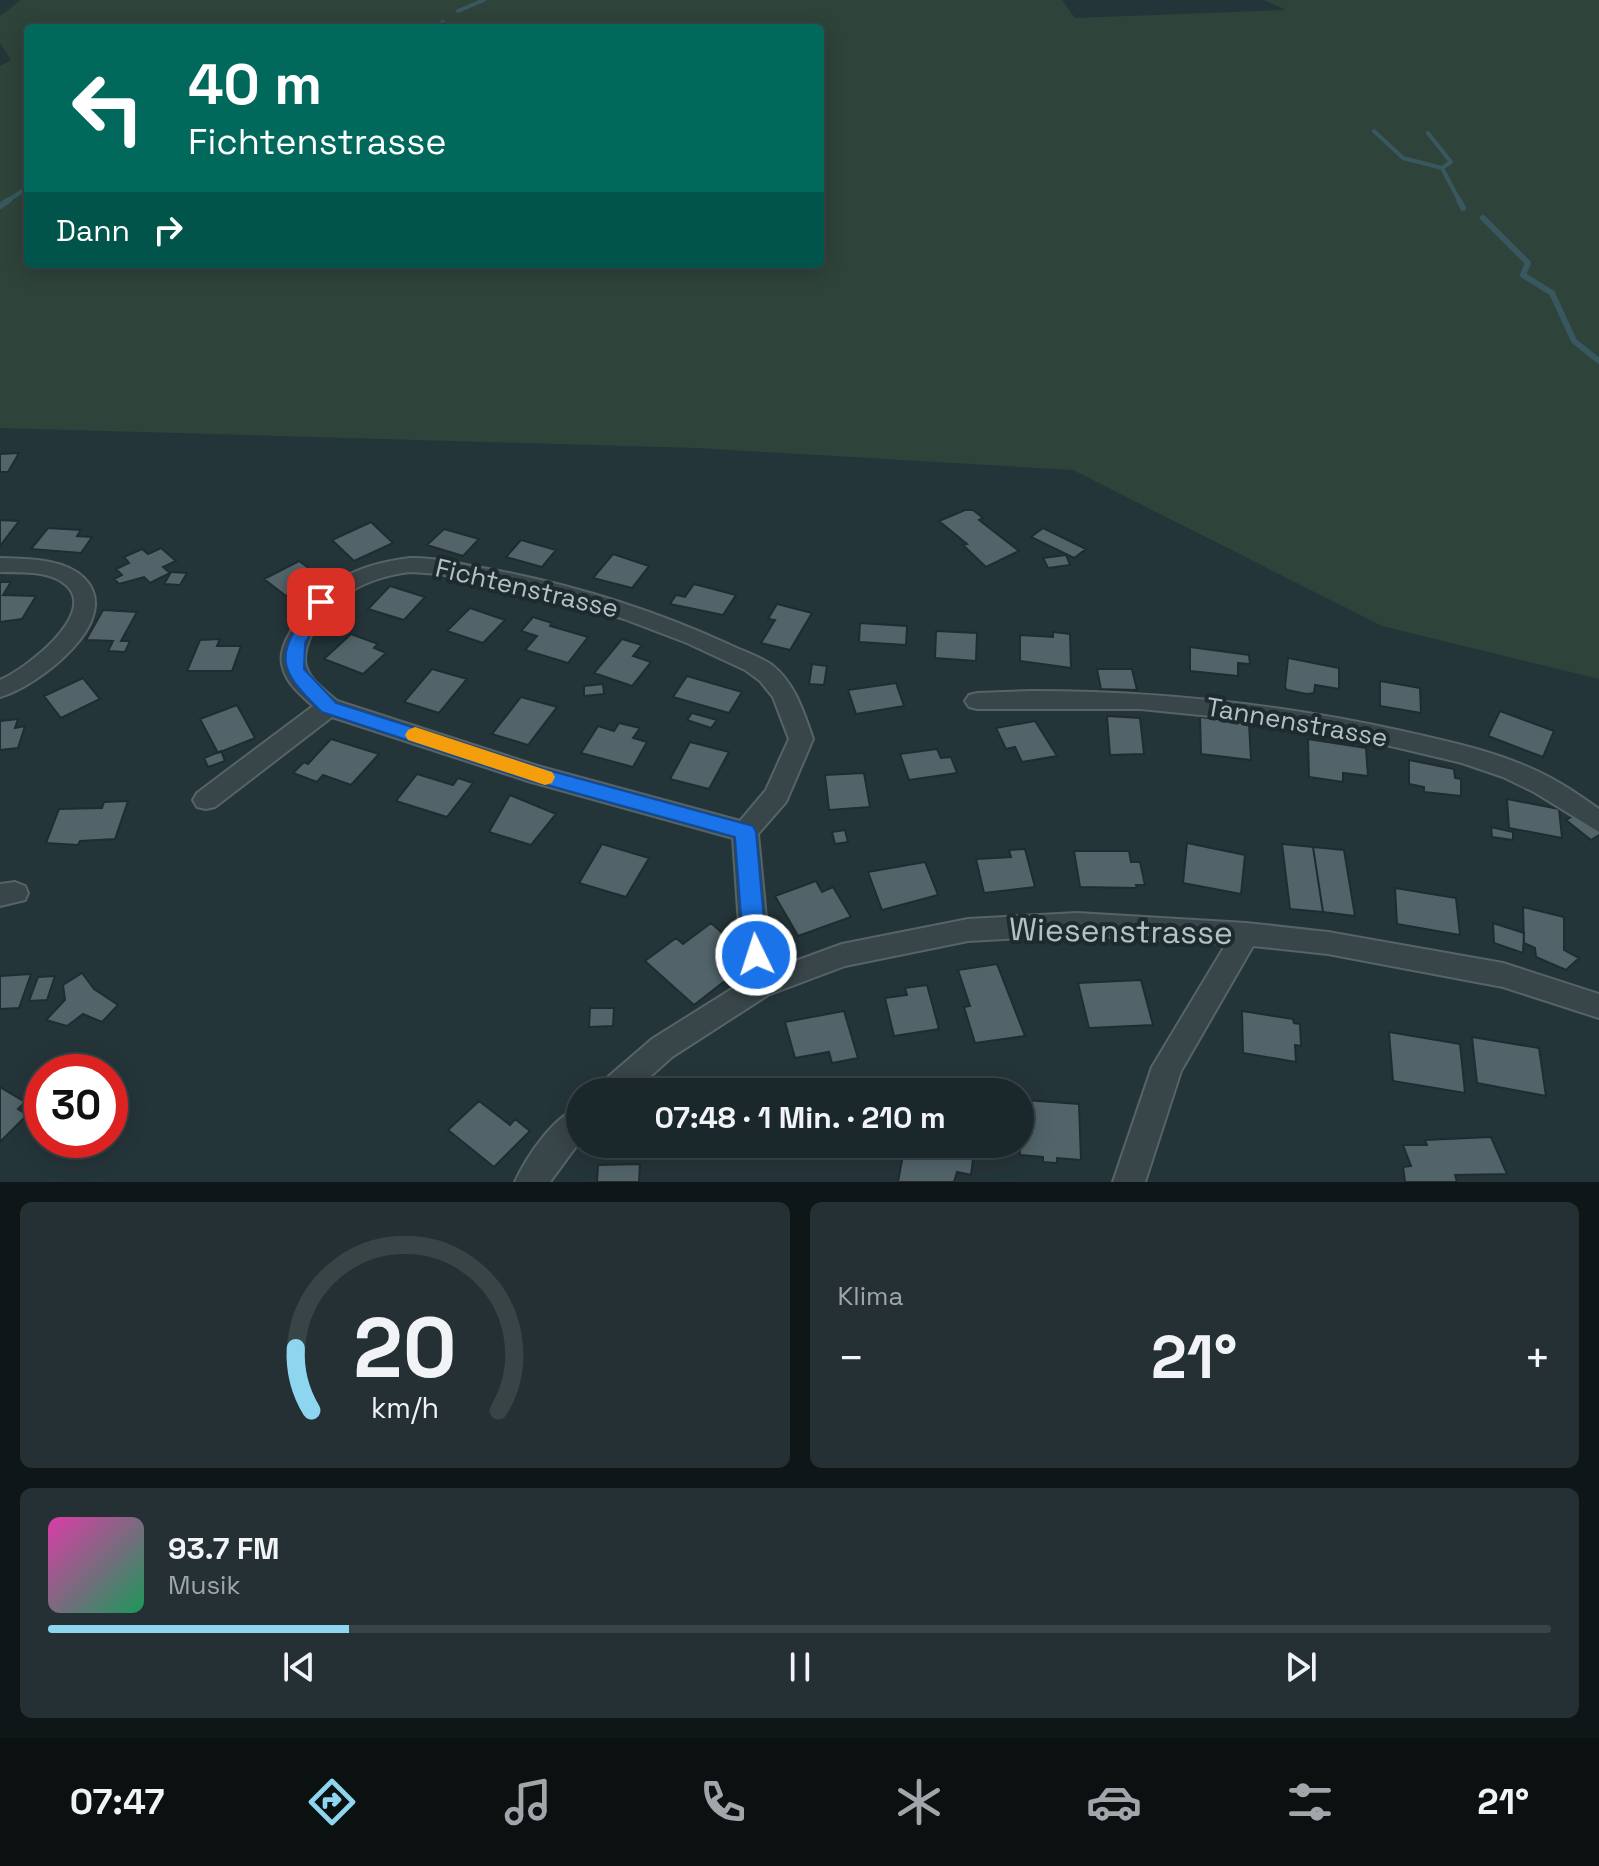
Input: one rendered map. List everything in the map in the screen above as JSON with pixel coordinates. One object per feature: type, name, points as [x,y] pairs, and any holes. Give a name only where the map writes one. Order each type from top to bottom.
[{"type":"street","name":"Fichtenstrasse","points":[[432,564],[526,582],[643,616],[755,666],[766,673],[788,699],[801,739],[777,795],[745,832],[551,779],[329,707],[305,685],[295,670],[296,643],[314,610],[340,586],[389,567],[432,564]]},
{"type":"street","points":[[0,565],[65,574],[80,585],[84,594],[81,616],[58,651],[27,677],[0,689]]},
{"type":"street","name":"Tannenstrasse","points":[[977,701],[1068,698],[1190,704],[1296,716],[1467,755],[1541,784],[1599,822]]},
{"type":"street","points":[[206,800],[329,707]]},
{"type":"street","points":[[745,832],[758,987]]},
{"type":"street","name":"Wiesenstrasse","points":[[628,1078],[662,1048],[758,987],[842,955],[968,930],[1077,924],[1246,934],[1328,943],[1503,975],[1599,1006]]},
{"type":"street","points":[[1129,1182],[1167,1067],[1246,934]]},
{"type":"street","points":[[531,1182],[566,1135]]},
{"type":"green space","points":[[21,0],[1062,0],[1075,18],[1286,10],[1264,0],[1599,0],[1599,679],[1382,626],[1073,470],[696,448],[0,428],[0,66],[11,60],[0,43],[0,16]]},
{"type":"building","points":[[19,453],[8,472],[0,472],[0,454]]},
{"type":"building","points":[[965,510],[973,510],[983,518],[979,520],[1019,551],[986,567],[963,545],[967,544],[939,521]]},
{"type":"building","points":[[0,520],[19,521],[0,546]]},
{"type":"building","points":[[371,522],[393,543],[354,561],[332,540]]},
{"type":"building","points":[[48,528],[81,530],[77,536],[92,537],[81,553],[31,549]]},
{"type":"building","points":[[1043,528],[1086,549],[1074,558],[1031,537]]},
{"type":"building","points":[[444,529],[479,539],[463,556],[427,545]]},
{"type":"building","points":[[521,540],[556,550],[542,567],[506,557]]},
{"type":"building","points":[[161,548],[176,561],[163,567],[170,573],[150,583],[144,577],[119,584],[114,579],[122,575],[116,569],[129,563],[124,557],[142,549],[148,554]]},
{"type":"building","points":[[613,554],[649,566],[632,588],[593,578]]},
{"type":"building","points":[[1066,555],[1070,565],[1048,568],[1043,558]]},
{"type":"building","points":[[299,561],[321,577],[286,596],[264,579]]},
{"type":"building","points":[[171,572],[187,573],[180,585],[164,584]]},
{"type":"building","points":[[0,582],[11,582],[3,595],[36,596],[22,619],[0,622]]},
{"type":"building","points":[[694,584],[736,595],[723,615],[670,604],[676,595],[685,597]]},
{"type":"building","points":[[390,586],[425,597],[404,620],[368,609]]},
{"type":"building","points":[[777,604],[812,613],[790,650],[761,643],[775,620],[768,619]]},
{"type":"building","points":[[470,608],[505,620],[483,643],[447,631]]},
{"type":"building","points":[[103,610],[137,612],[121,641],[130,641],[125,652],[108,651],[113,641],[86,640]]},
{"type":"building","points":[[533,617],[552,623],[550,626],[588,637],[568,663],[525,650],[537,636],[521,631]]},
{"type":"building","points":[[860,623],[907,626],[906,645],[859,642]]},
{"type":"building","points":[[936,631],[977,633],[976,661],[935,658]]},
{"type":"building","points":[[1053,632],[1070,634],[1071,668],[1020,661],[1020,635],[1053,637]]},
{"type":"building","points":[[351,634],[378,644],[374,648],[386,653],[363,674],[324,659]]},
{"type":"building","points":[[220,639],[217,646],[241,646],[232,671],[187,671],[200,640]]},
{"type":"building","points":[[622,639],[642,645],[633,656],[651,662],[632,686],[594,673]]},
{"type":"building","points":[[1190,647],[1249,655],[1250,664],[1238,663],[1238,676],[1190,671]]},
{"type":"building","points":[[1288,658],[1339,668],[1339,689],[1315,685],[1314,693],[1287,690]]},
{"type":"building","points":[[812,664],[827,666],[824,685],[809,684]]},
{"type":"building","points":[[432,669],[467,679],[439,713],[404,702]]},
{"type":"building","points":[[1097,669],[1132,669],[1137,690],[1101,689]]},
{"type":"building","points":[[687,676],[742,692],[729,713],[673,697]]},
{"type":"building","points":[[83,678],[100,699],[61,718],[44,696]]},
{"type":"building","points":[[1380,681],[1420,688],[1421,713],[1380,706]]},
{"type":"building","points":[[896,683],[904,706],[856,714],[848,690]]},
{"type":"building","points":[[603,684],[604,694],[584,696],[584,686]]},
{"type":"building","points":[[521,697],[557,707],[528,745],[492,734]]},
{"type":"building","points":[[237,705],[255,738],[218,753],[200,719]]},
{"type":"building","points":[[1500,711],[1554,731],[1543,757],[1488,736]]},
{"type":"building","points":[[692,713],[717,720],[711,728],[687,720]]},
{"type":"building","points":[[1107,716],[1140,718],[1144,754],[1110,755]]},
{"type":"building","points":[[1200,717],[1249,723],[1251,760],[1201,754]]},
{"type":"building","points":[[18,719],[15,728],[25,726],[18,748],[0,750],[0,721]]},
{"type":"building","points":[[1035,721],[1057,756],[1022,762],[1015,747],[1006,749],[996,728]]},
{"type":"building","points":[[619,723],[640,728],[633,738],[647,742],[633,767],[581,753],[598,726],[614,731]]},
{"type":"building","points":[[331,739],[379,754],[351,785],[323,775],[317,782],[293,773],[304,762],[308,764]]},
{"type":"building","points":[[1308,739],[1366,748],[1368,776],[1343,773],[1343,782],[1309,777]]},
{"type":"building","points":[[690,742],[729,752],[709,789],[670,779]]},
{"type":"building","points":[[937,749],[941,758],[951,757],[957,773],[909,780],[900,754]]},
{"type":"building","points":[[221,751],[225,761],[208,767],[204,758]]},
{"type":"building","points":[[1409,760],[1454,769],[1455,778],[1461,779],[1461,796],[1424,792],[1424,787],[1409,784]]},
{"type":"building","points":[[864,773],[870,807],[829,810],[825,775]]},
{"type":"building","points":[[417,774],[453,785],[458,778],[473,783],[447,817],[396,801]]},
{"type":"building","points":[[510,795],[556,814],[531,845],[489,832]]},
{"type":"building","points":[[1507,799],[1559,809],[1562,838],[1509,828]]},
{"type":"building","points":[[128,801],[115,839],[80,841],[78,845],[46,843],[59,809],[102,808],[104,802]]},
{"type":"building","points":[[1575,815],[1599,835],[1591,840],[1566,820]]},
{"type":"building","points":[[1491,827],[1513,832],[1513,840],[1492,837]]},
{"type":"building","points":[[845,830],[848,842],[835,844],[832,832]]},
{"type":"building","points":[[1187,843],[1245,855],[1241,894],[1183,883]]},
{"type":"building","points":[[602,844],[649,858],[626,897],[579,883]]},
{"type":"building","points":[[1282,844],[1313,847],[1323,912],[1290,909]]},
{"type":"building","points":[[1313,847],[1344,850],[1355,916],[1323,912]]},
{"type":"building","points":[[1025,849],[1035,887],[984,893],[976,859],[1011,857],[1009,850]]},
{"type":"building","points":[[1074,851],[1129,851],[1131,862],[1140,862],[1145,885],[1136,885],[1137,888],[1080,887]]},
{"type":"building","points":[[925,862],[938,895],[882,910],[868,872]]},
{"type":"building","points":[[816,881],[822,892],[833,887],[851,917],[798,936],[775,896]]},
{"type":"building","points":[[1395,888],[1456,898],[1460,935],[1397,924]]},
{"type":"building","points":[[1523,907],[1564,917],[1564,950],[1579,958],[1566,970],[1536,957],[1535,948],[1524,943]]},
{"type":"building","points":[[711,923],[746,954],[720,974],[726,980],[694,1005],[645,961],[676,938],[683,944]]},
{"type":"building","points":[[1493,923],[1524,933],[1523,953],[1494,943]]},
{"type":"building","points":[[997,964],[1025,1036],[975,1043],[964,1007],[970,1006],[958,970]]},
{"type":"building","points":[[82,973],[94,989],[118,1005],[102,1022],[83,1014],[67,1026],[46,1020],[65,1000],[63,985]]},
{"type":"building","points":[[31,974],[19,1008],[0,1009],[0,976]]},
{"type":"building","points":[[55,976],[47,1000],[29,1001],[38,977]]},
{"type":"building","points":[[1141,980],[1153,1025],[1089,1028],[1078,983]]},
{"type":"building","points":[[927,985],[939,1029],[894,1036],[885,998],[907,995],[905,988]]},
{"type":"building","points":[[590,1008],[614,1008],[613,1026],[589,1027]]},
{"type":"building","points":[[844,1011],[858,1058],[832,1063],[829,1052],[795,1058],[785,1022]]},
{"type":"building","points":[[1242,1011],[1293,1019],[1294,1023],[1300,1024],[1301,1046],[1295,1045],[1296,1062],[1243,1053]]},
{"type":"building","points":[[1389,1032],[1460,1044],[1465,1093],[1393,1081]]},
{"type":"building","points":[[1472,1037],[1539,1048],[1546,1096],[1477,1083]]},
{"type":"building","points":[[0,1087],[24,1101],[18,1109],[24,1113],[24,1118],[0,1142]]},
{"type":"building","points":[[479,1101],[510,1125],[515,1119],[530,1131],[494,1167],[448,1130]]},
{"type":"building","points":[[1034,1101],[1079,1104],[1081,1160],[1057,1158],[1057,1163],[1043,1162],[1043,1157],[1034,1156]]},
{"type":"building","points":[[1491,1137],[1507,1174],[1455,1175],[1457,1182],[1405,1182],[1403,1167],[1411,1166],[1403,1145],[1427,1145],[1425,1140]]},
{"type":"building","points":[[902,1158],[973,1158],[971,1175],[957,1172],[954,1182],[898,1182]]},
{"type":"building","points":[[640,1164],[639,1182],[597,1182],[598,1165]]},
{"type":"waterway","points":[[458,11],[484,0]]},
{"type":"waterway","points":[[1374,131],[1403,158],[1442,168]]},
{"type":"waterway","points":[[1428,133],[1451,162],[1442,168]]},
{"type":"waterway","points":[[1442,168],[1460,202]]},
{"type":"waterway","points":[[6,202],[24,190]]},
{"type":"waterway","points":[[0,206],[6,202]]},
{"type":"waterway","points":[[1460,202],[1463,208]]},
{"type":"waterway","points":[[1483,218],[1528,263],[1523,275],[1552,293],[1574,341],[1599,361]]},
{"type":"slow traffic","points":[[415,735],[545,777]]},
{"type":"route","points":[[321,602],[310,615],[296,643],[295,670],[305,685],[329,707],[537,775],[745,832],[756,955]]}]
